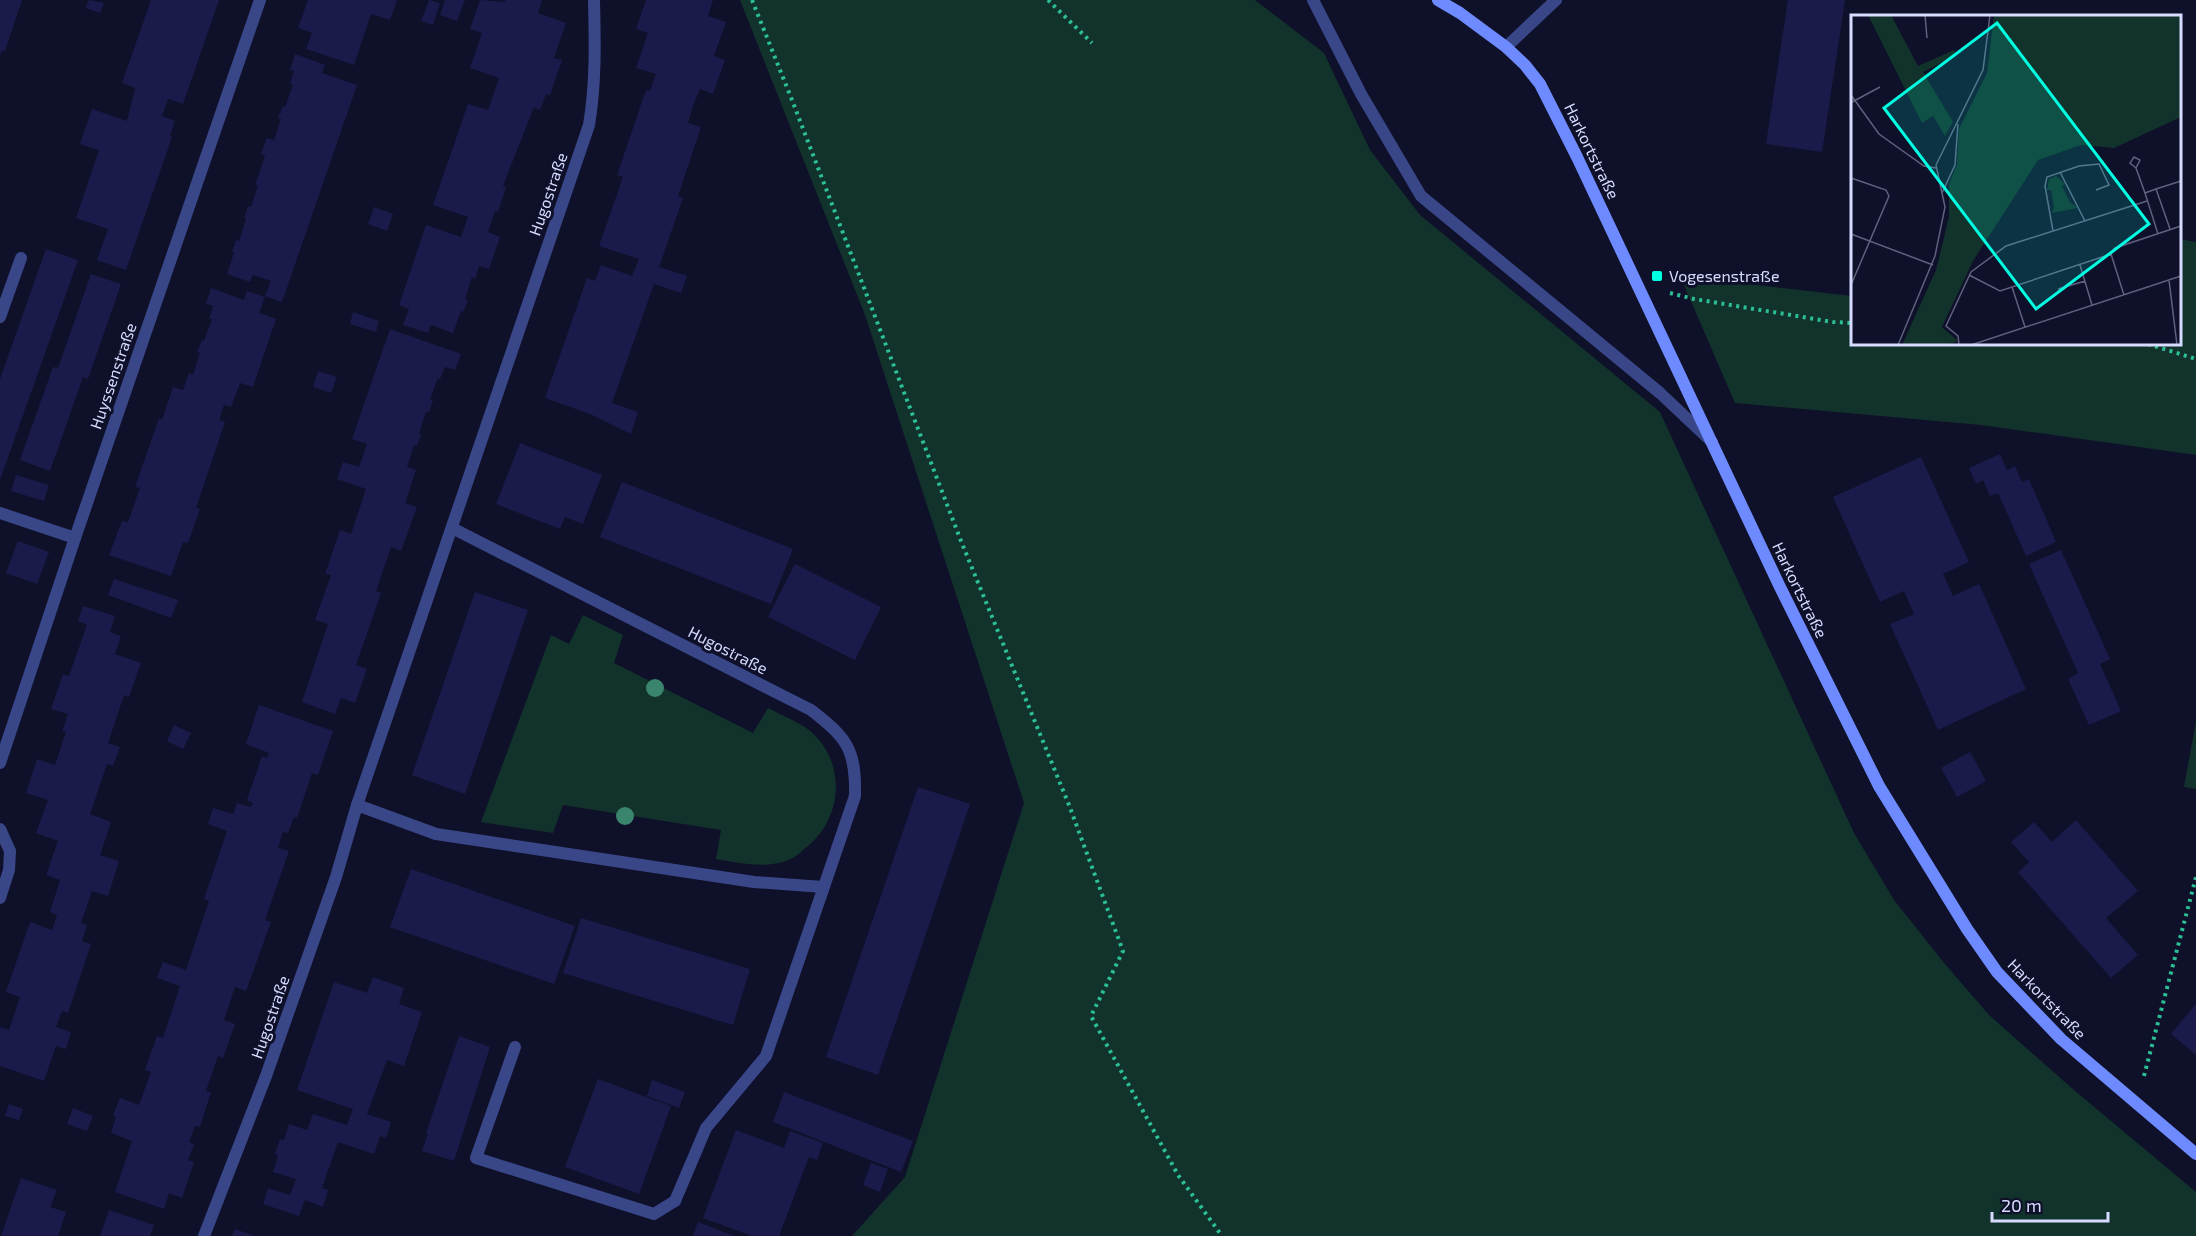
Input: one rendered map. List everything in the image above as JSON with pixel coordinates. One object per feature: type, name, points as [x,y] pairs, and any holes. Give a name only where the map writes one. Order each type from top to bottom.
[{"type":"street","name":"Huyssenstraße","points":[[0,763],[260,0]]},
{"type":"street","name":"Hugostraße","points":[[204,1236],[266,1076],[336,877],[357,805],[589,125],[594,98],[594,0]]},
{"type":"street","points":[[1313,0],[1360,94],[1421,196],[1660,393],[1714,445]]},
{"type":"street","name":"Harkortstraße","points":[[1438,0],[1506,47],[1525,65],[1540,84],[1577,157],[1779,585],[1879,786],[1938,884],[1997,972],[2061,1039],[2196,1154]]},
{"type":"street","points":[[1506,47],[1556,0]]},
{"type":"street","points":[[0,317],[21,258]]},
{"type":"street","points":[[0,513],[75,538]]},
{"type":"street","name":"Hugostraße","points":[[452,528],[811,710],[847,743],[856,769],[855,796],[766,1056],[706,1128],[675,1201],[654,1214],[476,1158],[515,1047]]},
{"type":"street","points":[[357,805],[435,834],[754,882],[823,887]]},
{"type":"street","points":[[0,829],[10,851],[9,870],[0,898]]},
{"type":"path","points":[[752,0],[961,541],[1069,805],[1123,951],[1091,1016],[1178,1175],[1222,1236]]},
{"type":"path","points":[[1048,0],[1092,43]]},
{"type":"path","points":[[1636,284],[1694,299],[1851,323]]},
{"type":"path","points":[[2151,345],[2196,359]]},
{"type":"path","points":[[2137,1103],[2196,877]]},
{"type":"green space","points":[[740,0],[1255,0],[1324,53],[1370,150],[1420,215],[1660,412],[1854,833],[1894,900],[1989,1015],[2196,1192],[2196,1236],[852,1236],[905,1177],[1024,803],[865,315]]},
{"type":"green space","points":[[2181,239],[2196,242],[2196,455],[1981,425],[1735,403],[1680,276],[1851,296],[1851,345],[2181,345]]},
{"type":"green space","points":[[583,615],[623,635],[614,663],[753,733],[768,708],[809,730],[822,743],[835,774],[836,791],[833,807],[827,823],[817,837],[789,860],[771,864],[752,864],[716,859],[721,830],[563,805],[553,833],[481,822],[551,635],[569,644]]},
{"type":"green space","points":[[2196,721],[2196,789],[2184,787]]},
{"type":"building","points":[[0,0],[22,0],[5,51],[2,51],[0,55]]},
{"type":"building","points":[[89,0],[104,3],[100,13],[86,8]]},
{"type":"building","points":[[151,0],[219,0],[183,104],[168,99],[162,116],[175,121],[170,136],[172,137],[126,270],[97,260],[108,229],[76,218],[99,150],[80,144],[92,109],[127,121],[135,88],[122,83]]},
{"type":"building","points":[[308,0],[397,0],[390,20],[371,14],[354,65],[306,49],[312,33],[298,28]]},
{"type":"building","points":[[429,0],[440,3],[433,25],[421,21]]},
{"type":"building","points":[[445,0],[465,0],[457,21],[440,15]]},
{"type":"building","points":[[480,0],[505,2],[505,0],[542,0],[538,13],[566,23],[554,58],[562,60],[550,95],[546,94],[540,110],[534,107],[503,186],[506,187],[498,212],[495,211],[488,232],[500,237],[489,269],[479,266],[475,279],[472,277],[465,299],[468,300],[463,312],[461,311],[453,333],[431,325],[428,333],[403,325],[409,309],[399,305],[426,225],[461,237],[468,217],[433,205],[468,104],[488,110],[499,78],[470,68],[482,33],[470,29]]},
{"type":"building","points":[[646,0],[713,0],[708,16],[726,22],[714,56],[725,60],[713,94],[700,89],[693,106],[688,123],[701,127],[678,196],[683,198],[659,267],[687,276],[681,293],[654,284],[612,403],[638,412],[631,434],[590,414],[545,398],[587,278],[595,281],[601,265],[632,276],[639,259],[599,246],[623,177],[617,175],[646,90],[650,91],[656,74],[636,68],[648,33],[636,29]]},
{"type":"building","points":[[1788,0],[1845,0],[1822,152],[1766,144]]},
{"type":"building","points":[[295,54],[325,65],[322,73],[357,85],[282,302],[265,296],[271,281],[253,275],[250,282],[227,274],[236,240],[239,241],[248,206],[251,207],[258,185],[255,185],[265,156],[261,154],[267,138],[274,140],[281,119],[278,118],[283,106],[285,107],[293,85],[290,84],[294,71],[290,70]]},
{"type":"building","points":[[374,207],[393,214],[387,231],[368,224]]},
{"type":"building","points":[[46,249],[78,260],[0,480],[0,379]]},
{"type":"building","points":[[91,274],[121,284],[88,379],[83,377],[50,471],[20,460],[53,367],[58,368]]},
{"type":"building","points":[[211,288],[244,300],[247,291],[265,297],[259,313],[276,319],[253,387],[240,383],[231,407],[224,405],[219,420],[225,422],[196,508],[200,509],[188,543],[183,542],[171,576],[109,555],[122,521],[128,522],[140,488],[135,487],[159,418],[162,420],[173,387],[183,390],[189,373],[193,375],[200,353],[197,352],[202,340],[204,341],[212,319],[209,319],[213,306],[206,304]]},
{"type":"building","points":[[353,312],[379,321],[376,332],[350,324]]},
{"type":"building","points":[[390,329],[461,354],[455,370],[445,367],[440,379],[438,378],[430,399],[433,400],[429,412],[426,412],[417,446],[414,445],[407,467],[416,470],[405,503],[417,507],[401,551],[391,547],[376,591],[381,593],[356,665],[367,669],[355,703],[341,698],[335,714],[302,702],[328,624],[315,620],[331,575],[325,574],[340,530],[351,534],[366,489],[337,479],[343,462],[359,467],[367,444],[352,439]]},
{"type":"building","points":[[318,371],[337,377],[331,393],[313,387]]},
{"type":"building","points":[[520,443],[602,475],[583,524],[565,517],[560,529],[496,504]]},
{"type":"building","points":[[2000,454],[2007,470],[2015,466],[2022,482],[2029,479],[2056,542],[2026,556],[1998,493],[1990,496],[1983,480],[1976,484],[1969,468]]},
{"type":"building","points":[[1921,457],[1969,562],[1943,574],[1953,596],[1979,584],[2026,689],[1938,730],[1890,624],[1914,614],[1904,591],[1880,602],[1833,497]]},
{"type":"building","points":[[16,475],[49,485],[44,501],[11,491]]},
{"type":"building","points":[[622,482],[793,549],[771,604],[600,537]]},
{"type":"building","points":[[18,541],[49,552],[37,584],[6,573]]},
{"type":"building","points":[[2061,550],[2110,659],[2100,664],[2121,711],[2089,725],[2068,679],[2078,673],[2029,564]]},
{"type":"building","points":[[795,564],[881,607],[855,660],[768,617]]},
{"type":"building","points":[[114,579],[178,600],[171,618],[108,595]]},
{"type":"building","points":[[475,592],[528,610],[465,794],[412,775]]},
{"type":"building","points":[[83,606],[115,616],[110,632],[121,636],[115,654],[141,663],[129,697],[124,695],[108,743],[120,747],[113,766],[107,764],[90,814],[111,822],[100,855],[119,861],[108,896],[92,891],[81,923],[87,925],[82,941],[91,944],[68,1013],[62,1011],[56,1027],[71,1032],[66,1049],[56,1046],[44,1081],[0,1066],[0,1027],[9,1030],[20,997],[6,992],[30,922],[52,930],[57,915],[50,912],[60,880],[46,875],[58,841],[36,833],[48,800],[26,793],[37,759],[55,765],[66,732],[62,731],[68,714],[51,709],[63,674],[69,676],[87,625],[78,621]]},
{"type":"building","points":[[259,705],[333,731],[318,775],[312,773],[297,818],[294,817],[288,833],[283,832],[278,848],[289,851],[265,920],[271,922],[246,991],[235,987],[224,1020],[235,1024],[223,1058],[218,1056],[206,1091],[211,1092],[200,1127],[195,1126],[189,1142],[194,1144],[188,1160],[194,1162],[182,1198],[169,1193],[164,1209],[115,1192],[132,1141],[111,1133],[116,1117],[113,1116],[120,1098],[139,1105],[151,1072],[145,1070],[157,1036],[163,1038],[180,986],[157,978],[163,962],[186,970],[209,901],[204,899],[227,831],[208,824],[213,808],[233,814],[237,803],[251,807],[253,803],[247,800],[262,756],[267,758],[269,753],[246,744]]},
{"type":"building","points":[[174,725],[191,733],[183,749],[167,741]]},
{"type":"building","points":[[1970,752],[1986,781],[1957,797],[1941,768]]},
{"type":"building","points":[[918,787],[970,804],[878,1075],[826,1057]]},
{"type":"building","points":[[2076,820],[2138,891],[2106,918],[2138,955],[2111,978],[2018,872],[2029,862],[2011,842],[2034,822],[2052,842]]},
{"type":"building","points":[[411,869],[575,926],[554,984],[390,927]]},
{"type":"building","points":[[581,918],[750,969],[733,1025],[563,973]]},
{"type":"building","points":[[373,977],[404,988],[399,1004],[422,1012],[404,1066],[387,1060],[367,1114],[391,1122],[386,1138],[380,1136],[374,1154],[338,1142],[322,1188],[328,1190],[323,1207],[305,1200],[299,1216],[263,1204],[268,1188],[290,1195],[296,1179],[273,1172],[280,1139],[284,1140],[289,1124],[307,1130],[313,1114],[347,1125],[353,1109],[297,1090],[334,982],[367,993]]},
{"type":"building","points":[[2196,1004],[2196,1055],[2171,1034]]},
{"type":"building","points":[[459,1036],[490,1047],[454,1161],[422,1151]]},
{"type":"building","points":[[598,1079],[671,1106],[639,1194],[565,1167]]},
{"type":"building","points":[[652,1080],[685,1092],[679,1108],[647,1096]]},
{"type":"building","points":[[784,1092],[913,1141],[901,1172],[773,1122]]},
{"type":"building","points":[[9,1104],[23,1109],[19,1120],[5,1116]]},
{"type":"building","points":[[73,1108],[93,1116],[87,1131],[67,1124]]},
{"type":"building","points":[[736,1130],[784,1148],[790,1131],[823,1143],[817,1160],[809,1157],[779,1236],[752,1236],[703,1218]]},
{"type":"building","points":[[871,1163],[888,1169],[880,1192],[863,1185]]},
{"type":"building","points":[[21,1178],[57,1190],[50,1207],[66,1212],[58,1236],[1,1236]]},
{"type":"building","points":[[109,1210],[154,1225],[150,1236],[100,1236]]},
{"type":"building","points":[[698,1222],[734,1236],[693,1236]]},
{"type":"building","points":[[235,1229],[254,1236],[232,1236]]},
{"type":"place","name":"Vogesenstraße","points":[[1657,276]]}]
